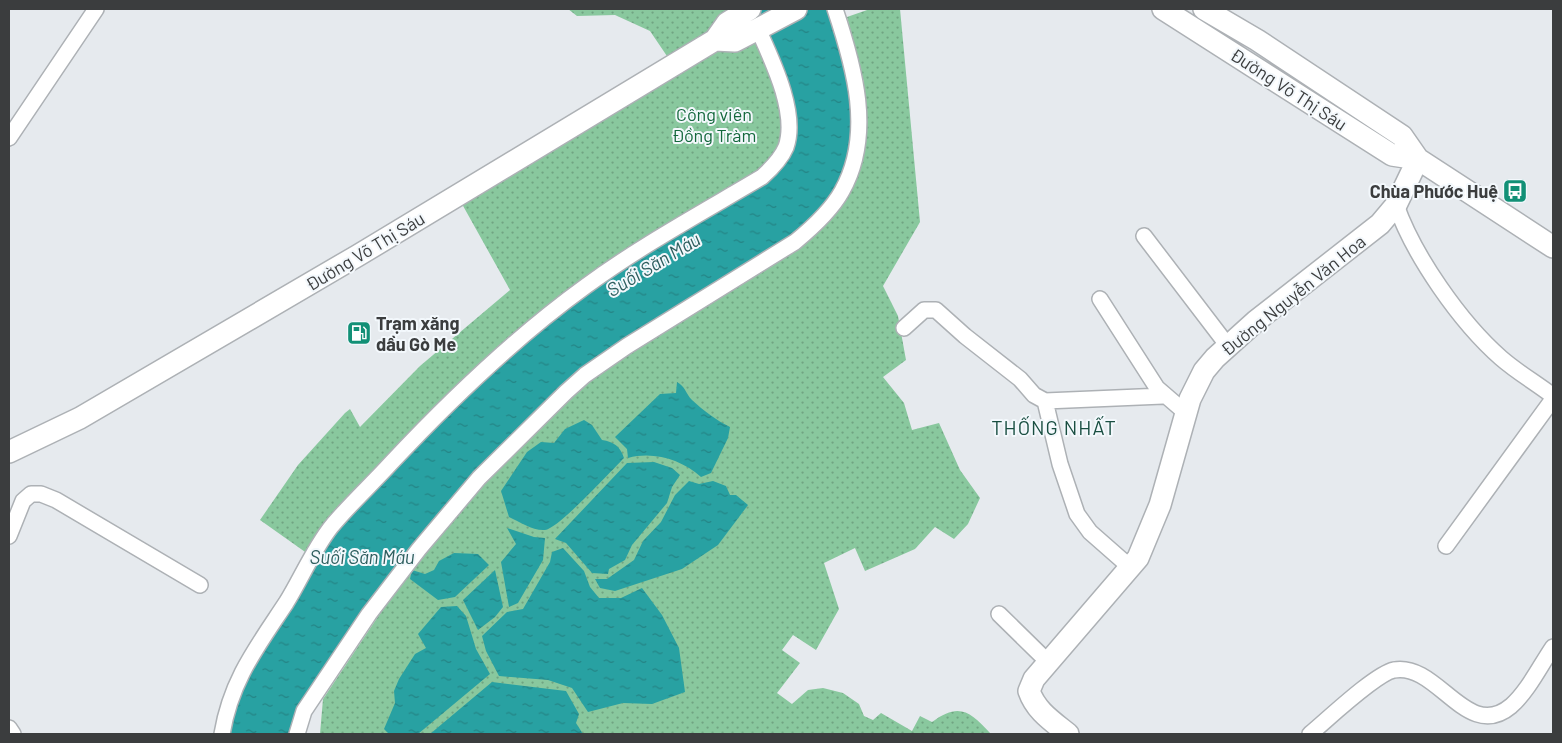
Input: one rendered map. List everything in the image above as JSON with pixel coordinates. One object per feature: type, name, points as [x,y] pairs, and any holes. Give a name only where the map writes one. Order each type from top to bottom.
[{"type":"main road","name":"Đường Võ Thị Sáu","points":[[9,452],[80,418],[366,251],[715,40],[727,23],[748,9]]},
{"type":"main road","name":"Đường Võ Thị Sáu","points":[[715,40],[735,41],[796,9]]},
{"type":"main road","name":"Đường Võ Thị Sáu","points":[[1163,9],[1392,155],[1418,159]]},
{"type":"main road","name":"Đường Võ Thị Sáu","points":[[1204,9],[1256,40],[1402,136],[1418,159],[1553,247]]},
{"type":"main road","name":"Đường Nguyễn Văn Hoa","points":[[1068,734],[1046,717],[1034,703],[1029,690],[1034,679],[1048,662],[1138,558],[1160,505],[1186,413],[1204,371],[1228,346],[1380,224],[1396,205],[1418,159]]},
{"type":"street","points":[[9,138],[96,9]]},
{"type":"street","points":[[297,734],[304,710],[390,585],[479,478],[522,434],[585,375],[635,340],[795,242],[815,225],[842,192],[853,159],[856,140],[859,120],[858,88],[851,56],[835,9]]},
{"type":"street","points":[[222,734],[226,712],[235,684],[250,656],[286,602],[330,528],[428,425],[498,356],[571,297],[616,265],[762,177],[773,168],[786,148],[788,137],[787,116],[780,81],[758,29]]},
{"type":"street","points":[[1396,205],[1413,243],[1462,317],[1501,358],[1553,397],[1446,546]]},
{"type":"street","points":[[1144,236],[1228,346]]},
{"type":"street","points":[[1100,299],[1163,396],[1186,413]]},
{"type":"street","points":[[904,328],[924,310],[936,310],[965,336],[1020,379],[1034,395],[1045,401],[1163,396]]},
{"type":"street","points":[[1045,401],[1060,464],[1077,514],[1090,532],[1131,568]]},
{"type":"street","points":[[9,536],[23,501],[31,494],[41,494],[62,504],[200,585]]},
{"type":"street","points":[[999,614],[1048,662]]},
{"type":"street","points":[[1310,734],[1378,678],[1392,670],[1401,669],[1417,672],[1472,712],[1486,717],[1495,715],[1517,700],[1553,647]]},
{"type":"street","points":[[9,728],[13,734]]},
{"type":"green space","points":[[568,9],[734,9],[712,38],[671,62],[650,31],[615,15],[577,16]]},
{"type":"green space","points":[[870,9],[900,9],[920,222],[883,286],[898,316],[906,360],[883,377],[904,403],[912,430],[939,423],[960,470],[980,498],[968,524],[954,539],[935,527],[915,549],[865,571],[855,548],[824,563],[839,609],[816,650],[793,635],[782,650],[800,663],[777,693],[792,704],[808,690],[823,688],[843,693],[859,704],[864,716],[873,720],[881,713],[912,731],[920,716],[932,722],[950,712],[964,712],[977,720],[991,734],[320,734],[323,699],[391,597],[446,528],[523,440],[593,379],[670,326],[782,259],[808,241],[836,214],[858,173],[864,151],[864,83],[847,17]]},
{"type":"green space","name":"Công viên Đồng Tràm","points":[[755,39],[776,92],[782,121],[782,134],[779,146],[758,173],[563,295],[470,372],[325,524],[308,554],[260,520],[298,465],[345,413],[350,409],[360,427],[420,366],[510,290],[462,204],[712,49]]},
{"type":"water","name":"Suối Săn Máu","points":[[753,9],[829,9],[848,75],[852,121],[851,143],[846,166],[837,187],[828,201],[791,237],[557,391],[515,431],[470,478],[356,621],[298,707],[291,734],[228,734],[241,687],[335,533],[387,476],[479,381],[513,351],[590,291],[791,150],[760,21]]},
{"type":"water","points":[[677,382],[690,398],[706,412],[730,427],[728,438],[711,473],[701,477],[685,466],[667,458],[638,456],[628,458],[627,449],[615,437],[660,394],[676,393]]},
{"type":"water","points":[[584,420],[592,425],[602,440],[613,443],[621,450],[624,458],[573,510],[552,527],[540,530],[509,517],[501,491],[527,452],[541,442],[554,443],[565,429]]},
{"type":"water","points":[[654,462],[672,468],[680,475],[672,487],[667,503],[632,545],[625,560],[609,569],[608,574],[592,573],[566,543],[555,539],[627,463]]},
{"type":"water","points":[[689,481],[699,484],[713,481],[726,486],[730,495],[736,495],[748,505],[718,545],[682,569],[615,591],[600,588],[595,579],[607,579],[634,560],[643,541],[661,522],[675,495]]},
{"type":"water","points":[[507,528],[534,537],[545,538],[543,560],[518,603],[509,607],[501,562],[516,544]]},
{"type":"water","points":[[563,548],[584,571],[590,587],[599,598],[621,598],[642,588],[662,615],[679,648],[685,692],[652,704],[623,703],[588,712],[572,688],[548,680],[499,676],[486,651],[482,636],[507,612],[523,609],[550,562],[552,552]]},
{"type":"water","points":[[454,553],[478,554],[489,565],[455,597],[438,600],[410,579],[412,570],[425,574],[434,570],[439,561]]},
{"type":"water","points":[[495,570],[503,607],[495,617],[478,630],[463,600]]},
{"type":"water","points":[[457,606],[466,616],[476,649],[490,674],[418,734],[389,734],[384,729],[395,703],[394,691],[399,679],[415,654],[426,648],[418,634],[441,607]]},
{"type":"water","points":[[492,682],[566,691],[579,714],[576,723],[583,734],[430,734]]},
{"type":"place","name":"Chùa Phước Huệ","points":[[1515,191]]},
{"type":"place","name":"Trạm xăng dầu Gò Me","points":[[359,333]]},
{"type":"district","name":"THỐNG NHẤT","points":[[1054,427]]}]
